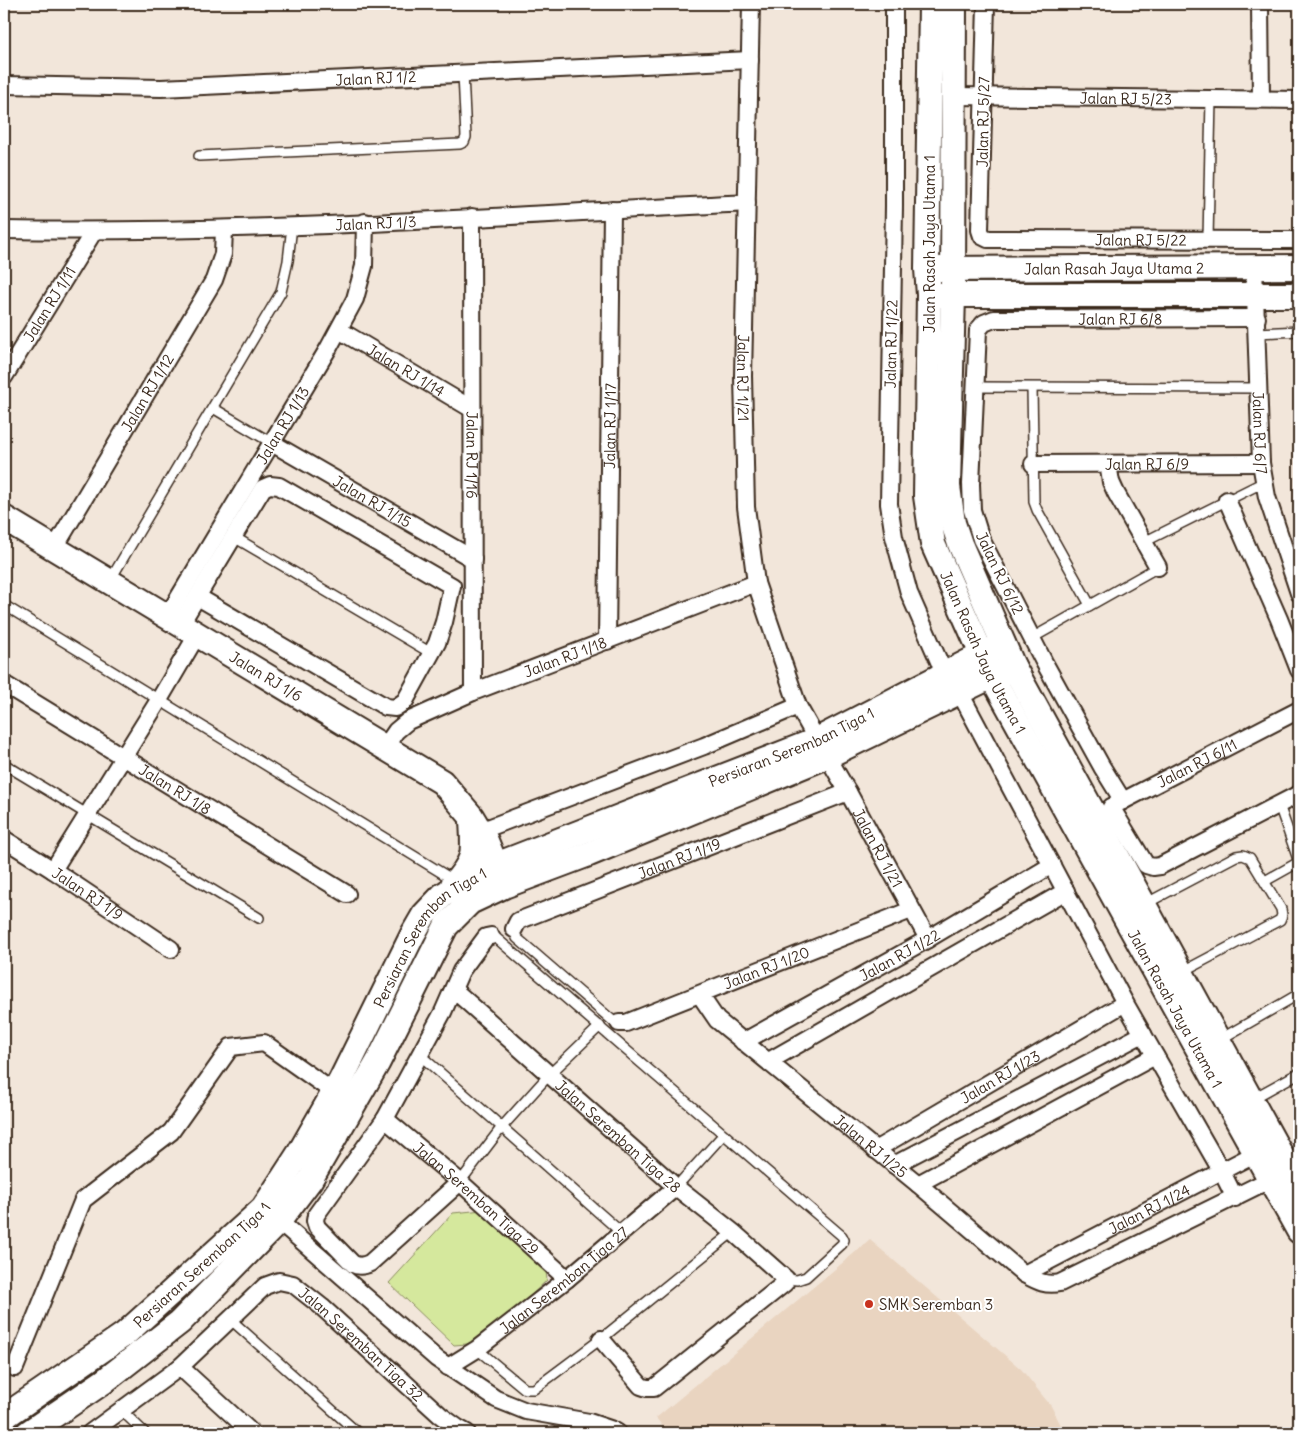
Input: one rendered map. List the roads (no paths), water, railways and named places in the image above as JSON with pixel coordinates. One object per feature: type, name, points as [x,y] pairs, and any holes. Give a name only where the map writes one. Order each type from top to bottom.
[{"type":"main road","name":"Jalan Rasah Jaya Utama 1","points":[[931,4],[926,496],[933,544],[993,650],[1013,666],[1110,808],[1144,904],[1251,1099],[1266,1149]]},
{"type":"main road","name":"Jalan Rasah Jaya Utama 1","points":[[954,4],[952,96],[953,295],[948,486],[952,514],[960,544],[993,650],[992,677],[1266,1149],[1286,1179],[1299,1232]]},
{"type":"main road","name":"Jalan Rasah Jaya Utama 2","points":[[928,269],[1299,267]]},
{"type":"main road","name":"Jalan Rasah Jaya Utama 2","points":[[929,295],[1299,295]]},
{"type":"main road","name":"Jalan RJ 1/6","points":[[4,518],[442,782],[476,824],[500,876]]},
{"type":"main road","name":"Persiaran Seremban Tiga 1","points":[[4,1417],[126,1334],[271,1215],[310,1180],[412,934],[424,915],[450,888],[500,876],[822,748],[952,684],[993,650]]},
{"type":"main road","name":"Persiaran Seremban Tiga 1","points":[[952,684],[992,677],[1013,666]]},
{"type":"main road","points":[[450,888],[468,868],[474,850],[476,824]]},
{"type":"main road","name":"Persiaran Seremban Tiga 1","points":[[343,1099],[378,1062],[446,926],[500,876]]},
{"type":"main road","name":"Persiaran Seremban Tiga 1","points":[[39,1430],[180,1322],[271,1215]]},
{"type":"street","name":"Jalan RJ 1/21","points":[[751,4],[743,376],[746,507],[756,584],[798,706],[848,792],[928,939]]},
{"type":"street","name":"Jalan RJ 1/22","points":[[894,4],[894,206],[890,504],[894,537],[910,593],[952,684],[1052,865],[1125,1003],[1235,1198]]},
{"type":"street","name":"Jalan RJ 5/27","points":[[985,238],[980,230],[986,4]]},
{"type":"street","points":[[1260,4],[1261,99]]},
{"type":"street","name":"Jalan RJ 1/2","points":[[4,85],[162,88],[750,60]]},
{"type":"street","name":"Jalan RJ 5/23","points":[[952,96],[1299,100]]},
{"type":"street","name":"Jalan RJ 1/3","points":[[4,230],[224,229],[747,203]]},
{"type":"street","name":"Jalan RJ 1/17","points":[[607,641],[612,210]]},
{"type":"street","name":"Jalan RJ 1/16","points":[[472,218],[472,692]]},
{"type":"street","name":"Jalan RJ 1/13","points":[[182,626],[272,443],[339,330],[355,299],[364,266],[365,222]]},
{"type":"street","name":"Jalan RJ 1/12","points":[[54,549],[214,280],[222,254],[224,229]]},
{"type":"street","name":"Jalan RJ 1/11","points":[[4,377],[94,231]]},
{"type":"street","name":"Jalan RJ 5/22","points":[[985,238],[1299,240]]},
{"type":"street","name":"Jalan RJ 6/7","points":[[1254,267],[1261,463],[1268,497],[1299,594]]},
{"type":"street","name":"Jalan RJ 6/8","points":[[984,323],[994,319],[1257,326]]},
{"type":"street","name":"Jalan RJ 6/12","points":[[984,323],[978,330],[971,484],[972,510],[981,539],[1044,662],[1097,758],[1110,808],[1146,864],[1152,868],[1160,866],[1279,805]]},
{"type":"street","name":"Jalan RJ 1/14","points":[[339,330],[472,409]]},
{"type":"street","name":"Jalan RJ 1/15","points":[[272,443],[472,559]]},
{"type":"street","name":"Jalan RJ 6/9","points":[[1033,464],[1261,463]]},
{"type":"street","points":[[1108,464],[1111,482],[1116,493],[1158,567]]},
{"type":"street","points":[[53,870],[159,700],[182,626],[263,488],[274,485],[452,586],[472,591]]},
{"type":"street","points":[[1227,500],[1299,670]]},
{"type":"street","name":"Jalan RJ 1/18","points":[[385,747],[400,726],[472,692],[756,584]]},
{"type":"street","points":[[198,597],[386,707],[395,708],[405,701],[437,643],[452,586]]},
{"type":"street","name":"Jalan RJ 1/8","points":[[4,684],[346,894]]},
{"type":"street","points":[[476,824],[704,746],[798,706]]},
{"type":"street","points":[[395,708],[400,726]]},
{"type":"street","name":"Jalan RJ 6/11","points":[[1110,808],[1299,710]]},
{"type":"street","name":"Jalan RJ 1/19","points":[[514,929],[518,922],[848,792]]},
{"type":"street","points":[[1279,805],[1299,794]]},
{"type":"street","name":"Jalan RJ 1/9","points":[[4,839],[171,949]]},
{"type":"street","name":"Jalan RJ 1/22","points":[[743,1042],[928,939],[1052,865]]},
{"type":"street","name":"Jalan RJ 1/22","points":[[768,1061],[1066,891]]},
{"type":"street","name":"Jalan RJ 1/20","points":[[619,1023],[626,1023],[700,995],[911,910]]},
{"type":"street","points":[[460,1182],[370,1263],[361,1266],[353,1264],[317,1227],[315,1221],[316,1216],[386,1119],[454,990],[462,971],[486,937],[491,936]]},
{"type":"street","name":"Jalan Seremban Tiga 28","points":[[454,990],[676,1187],[734,1232],[786,1279]]},
{"type":"street","name":"Jalan RJ 1/25","points":[[700,995],[717,1020],[743,1042],[918,1184],[1024,1274],[1041,1284],[1050,1285]]},
{"type":"street","name":"Jalan RJ 1/23","points":[[875,1150],[1125,1003]]},
{"type":"street","name":"Jalan RJ 1/23","points":[[894,1165],[1143,1034]]},
{"type":"street","points":[[15,1368],[83,1200],[172,1132],[231,1047],[264,1043],[343,1099]]},
{"type":"street","points":[[918,1184],[1155,1056]]},
{"type":"street","name":"Jalan Seremban Tiga 29","points":[[386,1119],[460,1182],[567,1279]]},
{"type":"street","name":"Jalan RJ 1/24","points":[[1024,1274],[1266,1149]]},
{"type":"street","name":"Jalan RJ 1/24","points":[[1050,1285],[1060,1283],[1235,1198],[1286,1179]]},
{"type":"street","name":"Jalan Seremban Tiga 27","points":[[448,1367],[477,1349],[567,1279],[676,1187]]},
{"type":"street","points":[[271,1215],[437,1359],[496,1399],[526,1411],[589,1422],[618,1433]]},
{"type":"street","points":[[601,1339],[641,1386],[654,1388],[785,1283],[786,1279]]},
{"type":"street","name":"Jalan Seremban Tiga 32","points":[[90,1433],[180,1367],[265,1286],[279,1281],[293,1284],[322,1307],[460,1432]]},
{"type":"street","points":[[180,1367],[252,1433]]},
{"type":"lane","points":[[199,156],[460,144],[464,142],[466,137],[463,74]]},
{"type":"lane","points":[[1208,239],[1211,98]]},
{"type":"lane","points":[[109,582],[280,292],[288,261],[292,226]]},
{"type":"lane","points":[[1257,326],[1299,331]]},
{"type":"lane","points":[[975,387],[1259,388]]},
{"type":"lane","points":[[1032,388],[1033,493],[1037,510],[1090,605]]},
{"type":"lane","points":[[213,408],[272,443]]},
{"type":"lane","points":[[1144,542],[1264,482]]},
{"type":"lane","points":[[234,537],[431,653]]},
{"type":"lane","points":[[1032,638],[1158,567]]},
{"type":"lane","points":[[4,604],[159,700],[450,888]]},
{"type":"lane","points":[[4,764],[259,918]]},
{"type":"lane","points":[[1265,881],[1299,862],[1279,805]]},
{"type":"lane","points":[[1144,904],[1236,856],[1243,855],[1250,858],[1281,909],[1280,920],[1182,972]]},
{"type":"lane","points":[[514,929],[517,938],[613,1020],[619,1023]]},
{"type":"lane","points":[[491,936],[495,937],[600,1026],[723,1135],[842,1236],[844,1240],[842,1244],[806,1277],[797,1280],[786,1279]]},
{"type":"lane","points":[[1219,1040],[1299,994]]},
{"type":"lane","points":[[460,1182],[502,1127],[549,1075],[600,1026]]},
{"type":"lane","points":[[420,1054],[622,1233]]},
{"type":"lane","points":[[1251,1099],[1299,1073]]},
{"type":"lane","points":[[676,1187],[723,1135]]},
{"type":"lane","points":[[477,1349],[525,1389],[529,1390],[539,1386],[601,1339],[734,1232]]},
{"type":"lane","points":[[230,1319],[358,1433]]},
{"type":"lane","points":[[121,1410],[145,1433]]},
{"type":"place","name":"SMK Seremban 3","points":[[869,1304]]}]
